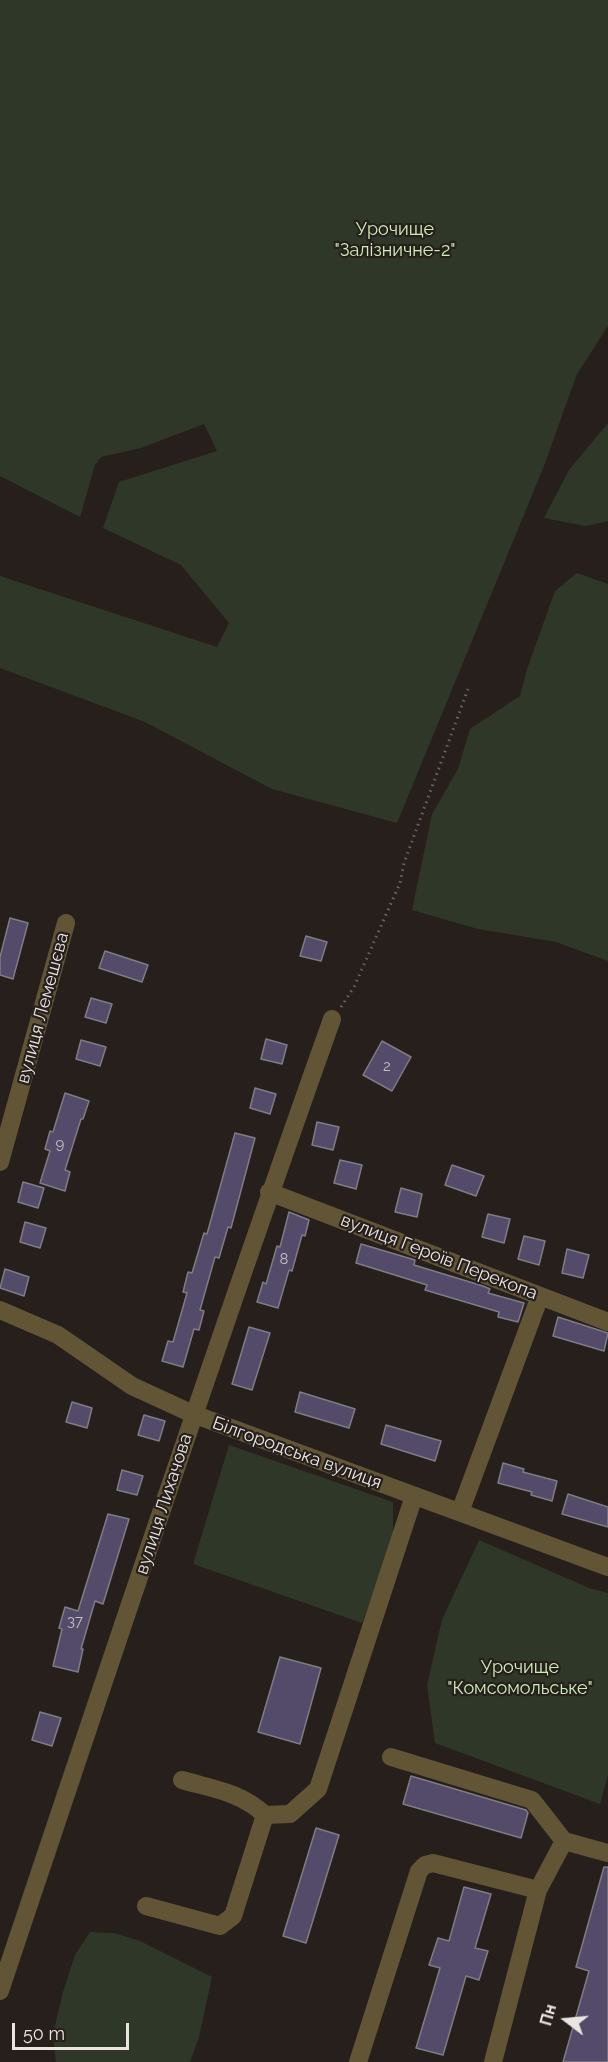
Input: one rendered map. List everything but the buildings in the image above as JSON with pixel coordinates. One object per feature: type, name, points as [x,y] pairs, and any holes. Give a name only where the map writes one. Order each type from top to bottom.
[{"type":"street","name":"вулиця Лемешєва","points":[[0,1162],[66,923]]},
{"type":"street","name":"вулиця Лихачова","points":[[0,1991],[193,1414],[269,1192],[332,1019]]},
{"type":"street","name":"вулиця Героїв Перекопа","points":[[269,1192],[608,1322]]},
{"type":"street","points":[[460,1512],[540,1296]]},
{"type":"street","name":"Білгородська вулиця","points":[[0,1310],[58,1335],[132,1386],[193,1414],[608,1567]]},
{"type":"street","points":[[182,1780],[240,1796],[265,1815],[290,1814],[318,1789],[414,1496]]},
{"type":"street","points":[[391,1757],[532,1800],[564,1841],[608,1853]]},
{"type":"street","points":[[146,1906],[220,1926],[227,1922],[233,1916],[265,1815]]},
{"type":"street","points":[[493,2062],[538,1890],[564,1841]]},
{"type":"street","points":[[358,2062],[419,1871],[425,1865],[433,1863],[538,1890]]},
{"type":"path","points":[[332,1019],[354,987],[400,883],[404,863],[468,689]]},
{"type":"green space","name":"Урочище \"Залізничне-2\"","points":[[0,0],[608,0],[608,326],[577,374],[544,466],[397,823],[272,789],[145,722],[0,668],[0,576],[217,647],[229,623],[181,565],[103,528],[119,482],[217,451],[204,424],[141,448],[101,457],[95,465],[80,517],[0,476]]},
{"type":"green space","points":[[608,423],[608,521],[586,526],[544,518],[569,470]]},
{"type":"green space","points":[[577,573],[608,584],[608,961],[556,942],[478,929],[412,910],[432,814],[458,769],[470,729],[520,696],[527,669],[555,591]]},
{"type":"green space","points":[[229,1445],[393,1502],[393,1541],[362,1623],[193,1564]]},
{"type":"green space","name":"Урочище \"Комсомольське\"","points":[[479,1540],[589,1588],[608,1593],[608,1775],[600,1804],[435,1743],[427,1685],[442,1620]]},
{"type":"green space","points":[[90,1932],[114,1933],[140,1941],[212,1977],[199,2037],[190,2062],[56,2062],[53,2034],[63,1992],[75,1955]]}]
